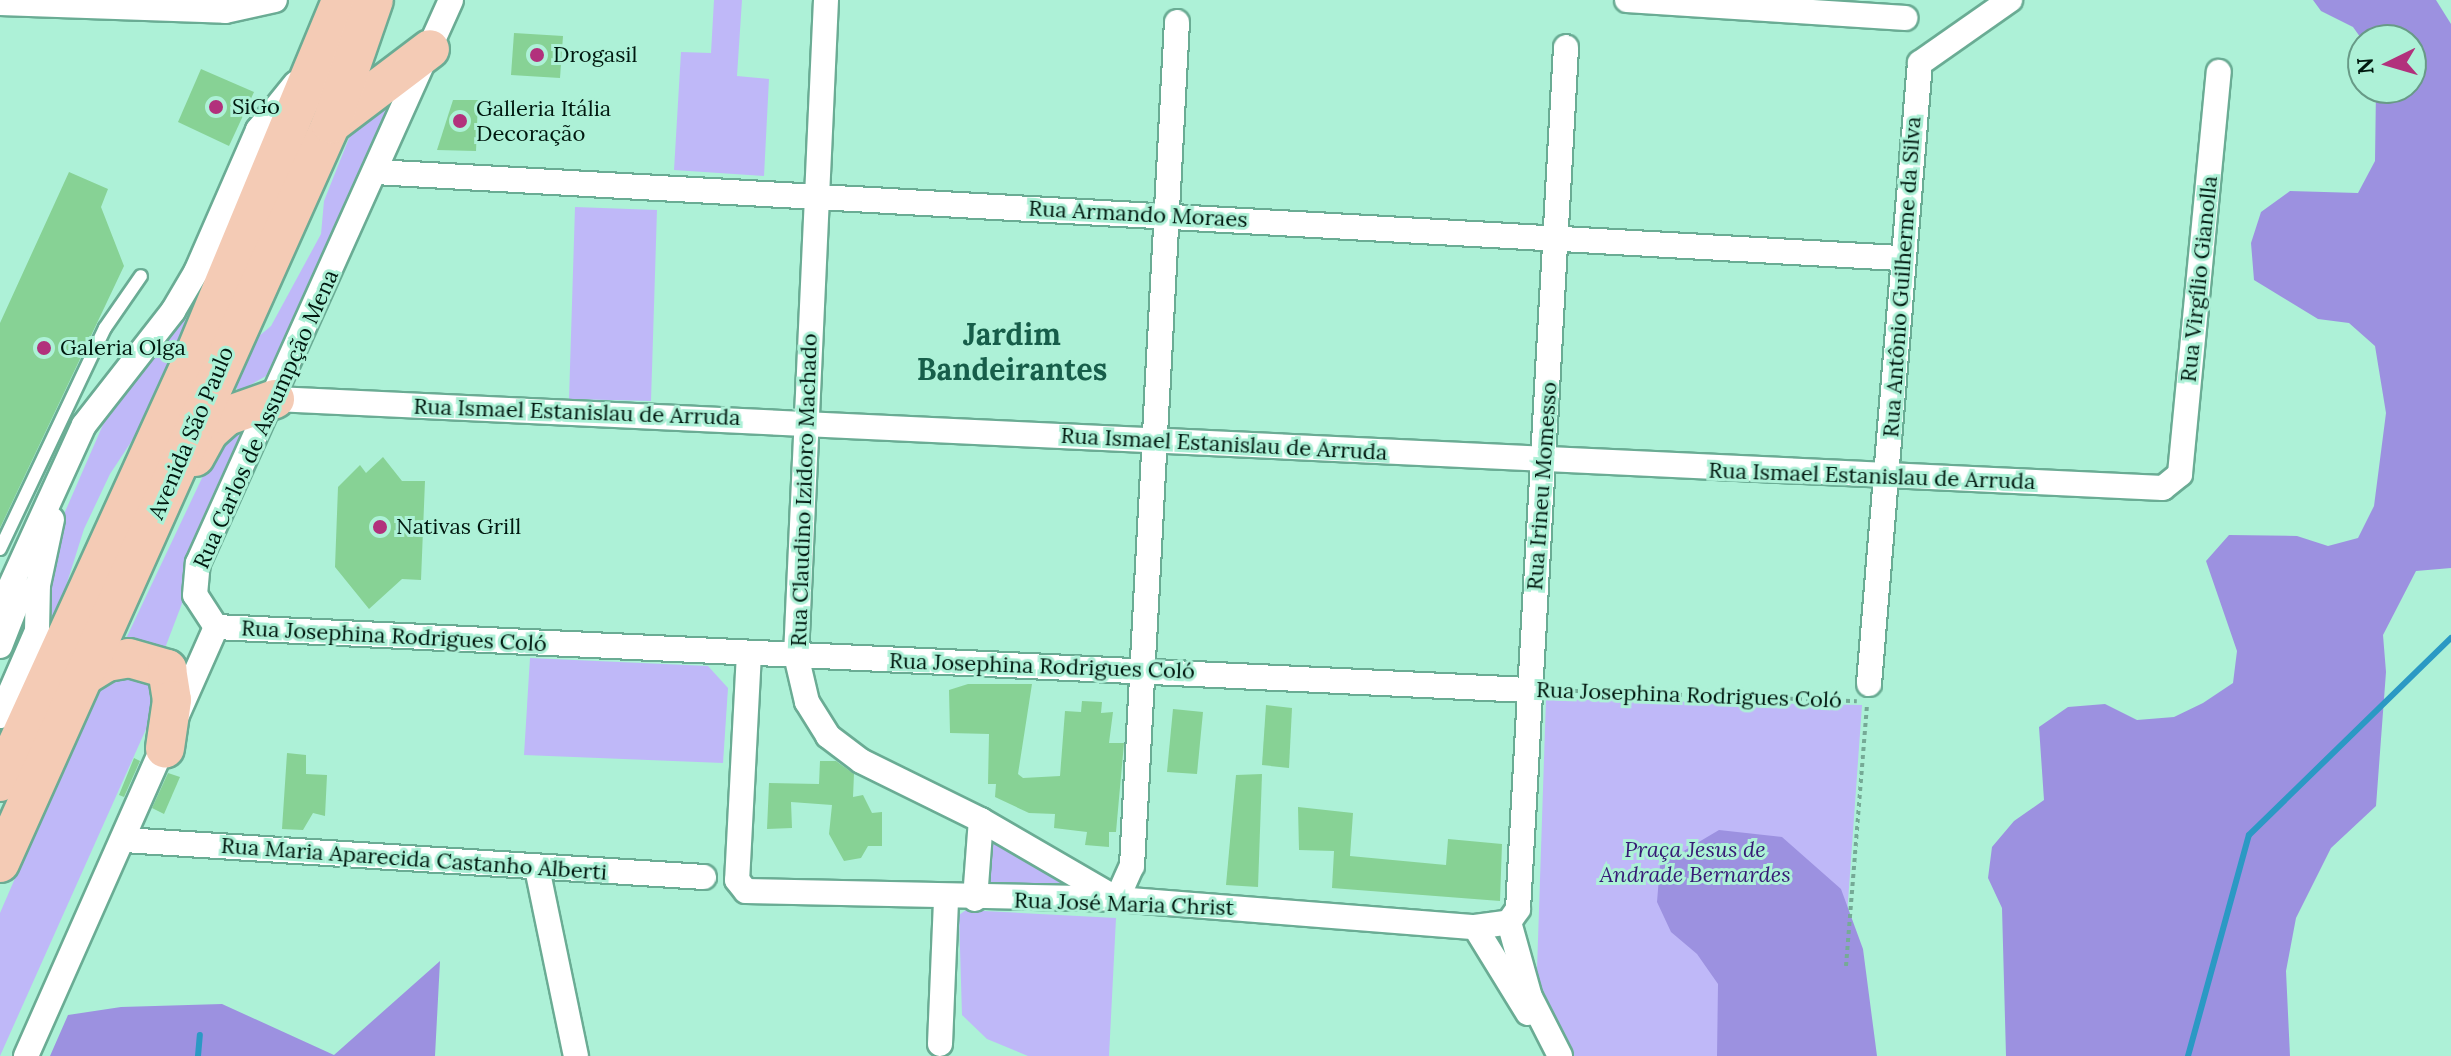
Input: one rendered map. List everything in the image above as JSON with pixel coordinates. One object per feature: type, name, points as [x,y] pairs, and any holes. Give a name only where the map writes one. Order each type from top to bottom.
[{"type":"main road","name":"Avenida São Paulo","points":[[0,782],[191,363],[341,0]]},
{"type":"main road","name":"Avenida São Paulo","points":[[0,863],[331,124],[374,0]]},
{"type":"main road","points":[[331,124],[430,49]]},
{"type":"main road","points":[[146,538],[209,432],[249,404],[275,399]]},
{"type":"main road","points":[[81,678],[107,662],[129,658],[167,669],[172,700],[165,748]]},
{"type":"street","points":[[2,8],[252,8],[275,0]]},
{"type":"street","points":[[0,609],[84,425],[173,311],[202,258],[258,130],[301,77],[341,0]]},
{"type":"street","name":"Rua Carlos de Assumpção Mena","points":[[216,627],[195,595],[198,563],[275,399],[451,0]]},
{"type":"street","name":"Rua Claudino Izidoro Machado","points":[[826,0],[796,655],[807,702],[828,736],[861,761],[981,820],[1117,899]]},
{"type":"street","points":[[1627,0],[1908,16]]},
{"type":"street","name":"Rua Antônio Guilherme da Silva","points":[[1868,692],[1887,477],[1901,258],[1920,63],[2010,0]]},
{"type":"street","points":[[1117,899],[1132,866],[1177,22]]},
{"type":"street","name":"Rua Irineu Momesso","points":[[1509,922],[1518,909],[1566,47]]},
{"type":"street","name":"Rua Virgílio Gianolla","points":[[2173,484],[2180,474],[2219,72]]},
{"type":"street","name":"Rua Armando Moraes","points":[[375,172],[1557,236],[1901,258]]},
{"type":"street","name":"Rua Ismael Estanislau de Arruda","points":[[275,399],[807,421],[1887,477],[2173,484]]},
{"type":"street","points":[[0,716],[37,631],[49,530],[84,425]]},
{"type":"street","points":[[0,646],[22,588],[22,561]]},
{"type":"street","points":[[26,1056],[216,627]]},
{"type":"street","name":"Rua Josephina Rodrigues Coló","points":[[216,627],[1143,669],[1529,690]]},
{"type":"street","name":"Rua José Maria Christ","points":[[749,653],[738,888],[975,899],[1117,899],[1475,927],[1509,922]]},
{"type":"street","points":[[975,899],[981,820]]},
{"type":"street","name":"Rua Maria Aparecida Castanho Alberti","points":[[124,840],[704,877]]},
{"type":"street","points":[[537,868],[576,1056]]},
{"type":"street","points":[[940,1044],[946,898]]},
{"type":"street","points":[[1509,922],[1544,1032]]},
{"type":"street","points":[[1475,927],[1516,998],[1560,1056]]},
{"type":"lane","points":[[0,549],[105,328],[141,276]]},
{"type":"path","name":"Rua Josephina Rodrigues Coló","points":[[1529,690],[1868,692]]},
{"type":"path","points":[[1846,966],[1868,692]]},
{"type":"green space","points":[[714,0],[742,0],[737,76],[769,79],[764,176],[674,170],[681,52],[711,53]]},
{"type":"green space","points":[[2313,0],[2436,0],[2451,24],[2451,568],[2416,571],[2383,635],[2386,672],[2376,806],[2331,848],[2296,918],[2286,971],[2290,1056],[2006,1056],[2002,908],[1988,878],[1992,847],[2014,821],[2044,800],[2039,727],[2068,707],[2105,704],[2137,720],[2174,717],[2203,703],[2233,683],[2237,651],[2206,561],[2229,535],[2297,536],[2328,546],[2358,538],[2374,506],[2386,413],[2375,346],[2349,323],[2318,319],[2254,280],[2251,243],[2261,212],[2290,191],[2358,193],[2375,161],[2376,104],[2427,104],[2427,24],[2347,24],[2321,11]]},
{"type":"green space","points":[[386,104],[395,113],[266,376],[238,392],[231,371],[246,347],[271,326],[321,234],[324,201],[353,128]]},
{"type":"green space","points":[[283,119],[141,427],[110,474],[84,529],[66,586],[64,618],[0,758],[0,735],[42,633],[54,537],[105,420],[203,283]]},
{"type":"green space","points":[[575,207],[657,210],[651,401],[569,399]]},
{"type":"green space","points":[[252,420],[162,656],[123,645],[219,442]]},
{"type":"green space","points":[[530,658],[708,666],[728,688],[723,763],[524,755]]},
{"type":"green space","points":[[121,671],[148,683],[155,709],[0,1056],[0,913],[96,691]]},
{"type":"green space","name":"Praça Jesus de Andrade Bernardes","points":[[1546,699],[1862,705],[1837,1056],[1571,1056],[1549,1021],[1537,970]]},
{"type":"green space","points":[[987,828],[1062,871],[1060,895],[981,898]]},
{"type":"green space","points":[[1719,830],[1782,837],[1841,889],[1863,949],[1877,1056],[1717,1056],[1718,984],[1697,954],[1671,932],[1657,902],[1660,865]]},
{"type":"green space","points":[[966,910],[1116,918],[1109,1056],[1028,1056],[987,1039],[962,1015],[959,915]]},
{"type":"green space","points":[[440,961],[435,1056],[50,1056],[68,1015],[121,1007],[222,1004],[334,1055]]},
{"type":"building","name":"Drogasil","points":[[514,33],[563,36],[560,78],[511,75]]},
{"type":"building","name":"SiGo","points":[[201,69],[254,92],[229,146],[178,122]]},
{"type":"building","name":"Galleria Itália Decoração","points":[[453,100],[478,100],[476,151],[437,150]]},
{"type":"building","name":"Galeria Olga","points":[[69,172],[108,189],[101,207],[124,266],[0,528],[0,323]]},
{"type":"building","name":"Nativas Grill","points":[[383,457],[402,481],[425,481],[421,580],[402,579],[369,609],[335,567],[338,487],[360,465],[366,473]]},
{"type":"building","points":[[968,684],[1032,684],[1018,774],[1023,778],[1060,776],[1065,711],[1081,712],[1082,701],[1102,702],[1101,713],[1113,712],[1109,743],[1124,743],[1116,832],[1109,832],[1109,847],[1085,845],[1087,832],[1054,828],[1055,814],[1029,813],[995,797],[996,784],[988,784],[989,734],[950,733],[949,690]]},
{"type":"building","points":[[1266,705],[1292,708],[1289,768],[1262,765]]},
{"type":"building","points":[[1173,709],[1203,712],[1197,774],[1167,772]]},
{"type":"building","points":[[287,753],[306,755],[306,774],[327,775],[325,816],[313,813],[303,830],[282,829]]},
{"type":"building","points":[[134,758],[140,761],[124,797],[119,795]]},
{"type":"building","points":[[820,761],[836,761],[854,774],[853,797],[863,795],[872,813],[882,812],[882,846],[868,846],[861,858],[844,861],[829,834],[832,805],[791,802],[792,828],[767,829],[769,783],[819,784]]},
{"type":"building","points":[[168,773],[180,777],[164,814],[152,808]]},
{"type":"building","points":[[1262,774],[1258,887],[1226,885],[1236,775]]},
{"type":"building","points":[[1298,807],[1353,813],[1350,856],[1446,865],[1448,839],[1502,844],[1500,901],[1332,888],[1334,851],[1299,850]]},
{"type":"waterway","points":[[2188,1056],[2249,835],[2451,638]]},
{"type":"waterway","points":[[198,1056],[200,1035]]},
{"type":"place","name":"Drogasil","points":[[537,55]]},
{"type":"place","name":"SiGo","points":[[216,107]]},
{"type":"place","name":"Galleria Itália Decoração","points":[[460,121]]},
{"type":"place","name":"Galeria Olga","points":[[44,348]]},
{"type":"place","name":"Nativas Grill","points":[[380,527]]},
{"type":"district","name":"Jardim Bandeirantes","points":[[1012,351]]}]
